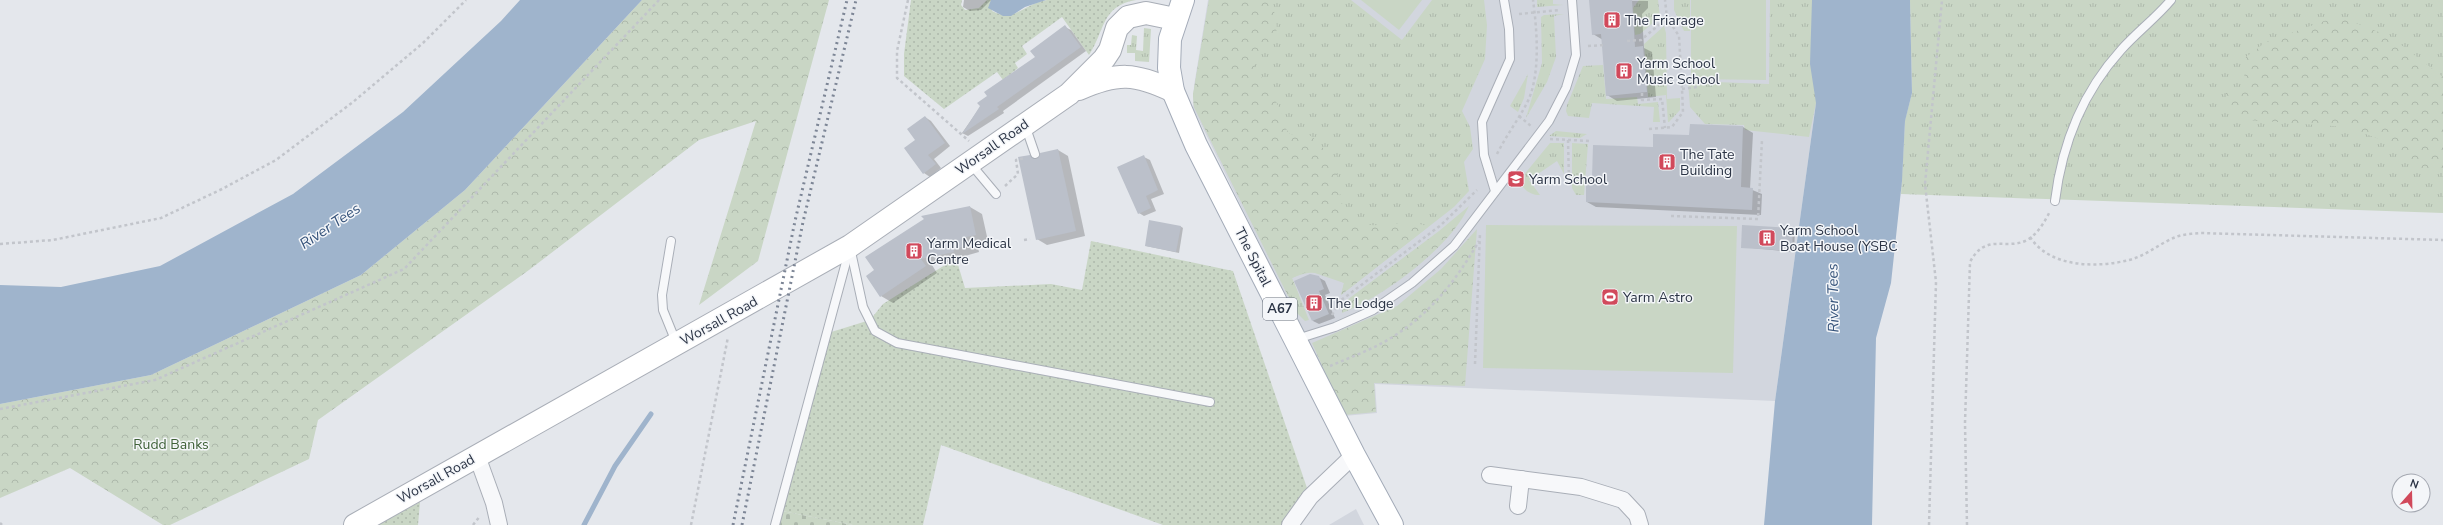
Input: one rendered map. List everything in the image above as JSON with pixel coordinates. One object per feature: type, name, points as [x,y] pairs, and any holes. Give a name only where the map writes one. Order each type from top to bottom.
[{"type":"main road","name":"Worsall Road","points":[[1069,94],[1104,59],[1110,50],[1117,28],[1123,20],[1138,14],[1179,9]]},
{"type":"main road","name":"The Spital","points":[[1179,9],[1170,39],[1168,55],[1169,74],[1173,91],[1196,145],[1354,455],[1392,525]]},
{"type":"main road","name":"Worsall Road","points":[[355,525],[850,246],[971,153],[1024,124],[1069,94],[1103,79],[1117,76],[1135,76],[1150,80],[1173,91]]},
{"type":"street","points":[[1290,525],[1310,497],[1354,455]]},
{"type":"street","points":[[477,456],[494,502],[498,525]]},
{"type":"street","points":[[1490,475],[1581,487],[1623,500],[1637,516],[1640,525]]},
{"type":"street","points":[[1518,506],[1521,479]]},
{"type":"lane","points":[[1495,191],[1484,155],[1482,122],[1510,59],[1509,29],[1504,0]]},
{"type":"lane","points":[[1296,340],[1335,327],[1373,310],[1406,288],[1447,254],[1549,121],[1569,81],[1576,55],[1572,0]]},
{"type":"lane","points":[[2054,201],[2058,171],[2064,150],[2078,113],[2091,88],[2122,49],[2171,0]]},
{"type":"lane","points":[[1024,124],[1035,154]]},
{"type":"lane","points":[[971,153],[996,194]]},
{"type":"lane","points":[[671,241],[662,295],[663,310],[678,344]]},
{"type":"lane","points":[[850,246],[864,307],[875,331],[897,343],[1210,402]]},
{"type":"lane","points":[[775,525],[850,246]]},
{"type":"path","points":[[0,244],[53,240],[160,218],[222,189],[276,160],[353,102],[423,43],[466,0]]},
{"type":"path","points":[[0,408],[156,380],[404,269],[659,0]]},
{"type":"path","points":[[908,0],[897,51],[897,78],[971,153]]},
{"type":"path","points":[[1494,159],[1528,102],[1537,62],[1537,34],[1533,0]]},
{"type":"path","points":[[1649,129],[1672,127],[1683,112],[1679,36],[1667,18],[1665,0]]},
{"type":"path","points":[[1929,525],[1936,282],[1925,184],[1942,0]]},
{"type":"path","points":[[1627,41],[1641,40],[1667,18]]},
{"type":"path","points":[[1682,89],[1697,87],[1702,80]]},
{"type":"path","points":[[1642,93],[1642,100],[1662,99],[1665,128]]},
{"type":"path","points":[[1519,116],[1534,129]]},
{"type":"path","points":[[1547,139],[1590,141]]},
{"type":"path","points":[[1568,140],[1569,182]]},
{"type":"path","points":[[1671,216],[1758,219],[1762,140]]},
{"type":"path","points":[[1004,187],[1018,174],[1016,160]]},
{"type":"path","points":[[1325,318],[1332,315],[1340,301],[1441,225],[1477,190]]},
{"type":"path","points":[[1967,525],[1965,423],[1970,262],[1975,251],[1984,246],[2027,240],[2048,216],[2054,201]]},
{"type":"path","points":[[1475,364],[1480,227]]},
{"type":"path","points":[[2030,237],[2035,244],[2052,257],[2069,263],[2109,263],[2130,260],[2176,237],[2200,233],[2443,240]]},
{"type":"path","points":[[1024,240],[1030,239]]},
{"type":"path","points":[[1313,373],[1369,349],[1410,325],[1448,289],[1463,268],[1479,241]]},
{"type":"path","points":[[691,525],[733,313]]},
{"type":"shaded area","name":"Yarm School","points":[[1208,0],[1812,0],[1816,103],[1775,401],[1375,384],[1377,413],[1344,416],[1193,108],[1194,86]]},
{"type":"shaded area","points":[[1356,509],[1364,525],[1329,525]]},
{"type":"green space","name":"Rudd Banks","points":[[642,0],[829,0],[758,261],[699,305],[756,121],[699,140],[529,270],[318,420],[309,459],[170,525],[163,525],[70,468],[0,498],[0,404],[151,375],[361,275],[465,190]]},
{"type":"green space","points":[[911,0],[962,0],[961,5],[965,10],[979,8],[987,0],[991,0],[992,11],[1007,15],[1014,14],[1039,2],[1047,0],[1136,0],[1125,3],[1116,8],[1110,14],[1105,21],[1089,55],[1062,17],[1022,46],[1027,54],[1015,63],[1018,68],[1003,80],[997,72],[944,109],[904,76],[904,54]]},
{"type":"green space","points":[[1209,0],[1351,0],[1402,40],[1432,0],[1484,0],[1487,25],[1485,59],[1462,111],[1470,127],[1473,149],[1464,162],[1469,191],[1454,207],[1341,295],[1344,283],[1324,275],[1318,273],[1307,273],[1292,278],[1309,320],[1305,321],[1297,313],[1194,107],[1193,95]]},
{"type":"green space","points":[[1209,0],[1273,0],[1277,27],[1275,35],[1273,39],[1260,51],[1255,66],[1279,107],[1286,129],[1290,134],[1297,135],[1306,133],[1310,135],[1327,153],[1335,167],[1340,195],[1344,208],[1348,214],[1361,224],[1379,225],[1410,223],[1428,227],[1341,295],[1344,283],[1309,271],[1292,278],[1299,295],[1288,296],[1194,107],[1193,95]]},
{"type":"green space","points":[[1361,0],[1422,0],[1399,30]]},
{"type":"green space","points":[[1537,0],[1553,0],[1553,4],[1563,5],[1537,7]]},
{"type":"green space","points":[[1639,0],[1658,0],[1660,17],[1640,34],[1635,35],[1633,8]]},
{"type":"green space","points":[[1674,0],[1690,0],[1690,31],[1684,31],[1674,10]]},
{"type":"green space","points":[[1691,0],[1766,0],[1766,80],[1691,79]]},
{"type":"green space","points":[[1770,0],[1813,0],[1816,103],[1809,137],[1745,130],[1744,125],[1705,124],[1690,107],[1688,81],[1769,84]]},
{"type":"green space","points":[[1910,0],[2443,0],[2443,213],[1901,194],[1905,120],[1912,93]]},
{"type":"green space","points":[[1564,14],[1554,16],[1556,57],[1547,82],[1526,118],[1542,63],[1541,17],[1544,15]]},
{"type":"green space","points":[[2338,16],[2391,37],[2443,77],[2443,172],[2414,170],[2390,143],[2347,127],[2247,120],[2226,110],[2226,92],[2239,90],[2244,79],[2246,57],[2266,42]]},
{"type":"green space","points":[[1664,26],[1666,33],[1667,99],[1680,98],[1680,110],[1669,122],[1666,95],[1648,97],[1644,44]]},
{"type":"green space","points":[[1144,28],[1151,29],[1149,62],[1135,61],[1135,53],[1127,53],[1127,45],[1131,45],[1132,35],[1137,36],[1136,50],[1143,51]]},
{"type":"green space","points":[[1603,65],[1606,99],[1637,97],[1638,104],[1658,102],[1660,122],[1653,122],[1654,107],[1592,103],[1589,118],[1568,116],[1566,111],[1567,105],[1583,66]]},
{"type":"green space","points":[[1528,74],[1524,98],[1518,112],[1510,106]]},
{"type":"green space","points":[[1556,131],[1587,134],[1580,138],[1549,136]]},
{"type":"green space","points":[[1550,143],[1564,143],[1564,174],[1557,161],[1529,180],[1540,195],[1530,193],[1519,181]]},
{"type":"green space","points":[[1572,143],[1588,144],[1584,195],[1576,195],[1572,188]]},
{"type":"green space","points":[[1469,206],[1460,222],[1432,254],[1414,269],[1377,295],[1342,313],[1343,303],[1439,231]]},
{"type":"green space","name":"Yarm Astro","points":[[1486,225],[1737,226],[1733,373],[1483,368]]},
{"type":"green space","points":[[1477,229],[1465,386],[1374,383],[1376,412],[1344,415],[1312,343],[1397,306],[1441,269]]},
{"type":"green space","points":[[1091,241],[1233,271],[1307,488],[1282,525],[1163,525],[941,445],[923,525],[853,525],[777,510],[828,333],[870,320],[883,304],[956,258],[965,288],[1051,284],[1082,290]]},
{"type":"green space","points":[[420,502],[418,525],[378,525]]},
{"type":"green space","points":[[777,510],[853,525],[775,525]]},
{"type":"water","name":"River Tees","points":[[520,0],[642,0],[465,190],[361,275],[151,375],[0,404],[0,285],[61,287],[160,266],[293,194],[403,112],[501,21]]},
{"type":"water","points":[[991,0],[1046,0],[1025,7],[1011,16],[1003,16],[988,8]]},
{"type":"water","name":"River Tees","points":[[1812,0],[1910,0],[1912,93],[1905,121],[1902,181],[1891,283],[1876,338],[1872,525],[1764,525],[1775,401],[1816,103],[1810,64]]},
{"type":"building","points":[[1589,0],[1632,0],[1635,47],[1643,46],[1647,92],[1606,96],[1601,34],[1592,35]]},
{"type":"building","points":[[1065,25],[1081,47],[997,107],[999,109],[962,134],[980,106],[977,103],[987,96],[984,92],[1035,57],[1030,51]]},
{"type":"building","points":[[925,116],[945,143],[928,155],[936,164],[923,174],[904,148],[915,140],[907,129]]},
{"type":"building","name":"The Tate Building","points":[[1690,124],[1743,126],[1741,187],[1753,188],[1752,210],[1586,202],[1586,177],[1592,178],[1593,145],[1653,147],[1653,134],[1689,135]]},
{"type":"building","points":[[1058,149],[1076,231],[1036,240],[1018,157],[1030,155],[1036,159],[1040,153]]},
{"type":"building","points":[[1144,155],[1158,190],[1146,196],[1151,208],[1138,214],[1117,167]]},
{"type":"building","name":"Yarm Medical Centre","points":[[970,206],[976,235],[966,237],[967,246],[953,249],[954,252],[921,259],[926,266],[880,297],[866,276],[874,270],[865,257],[924,219],[921,216]]},
{"type":"building","points":[[1149,220],[1181,226],[1176,252],[1145,246]]},
{"type":"building","name":"Yarm School Boat House (YSBC","points":[[1742,225],[1793,228],[1792,251],[1741,248]]},
{"type":"building","name":"The Lodge","points":[[1310,274],[1319,276],[1324,289],[1319,291],[1329,314],[1312,321],[1294,281]]},
{"type":"waterway","points":[[584,525],[615,466],[651,414]]},
{"type":"railway","points":[[733,525],[795,221],[847,0]]},
{"type":"railway","points":[[742,525],[803,222],[856,0]]},
{"type":"place","name":"The Friarage","points":[[1612,20]]},
{"type":"place","name":"Yarm School Music School","points":[[1624,71]]},
{"type":"place","name":"The Tate Building","points":[[1667,162]]},
{"type":"place","name":"Yarm School","points":[[1516,179]]},
{"type":"place","name":"Yarm School Boat House (YSBC","points":[[1767,238]]},
{"type":"place","name":"Yarm Medical Centre","points":[[914,251]]},
{"type":"place","name":"Yarm Astro","points":[[1610,297]]},
{"type":"place","name":"The Lodge","points":[[1314,303]]}]
